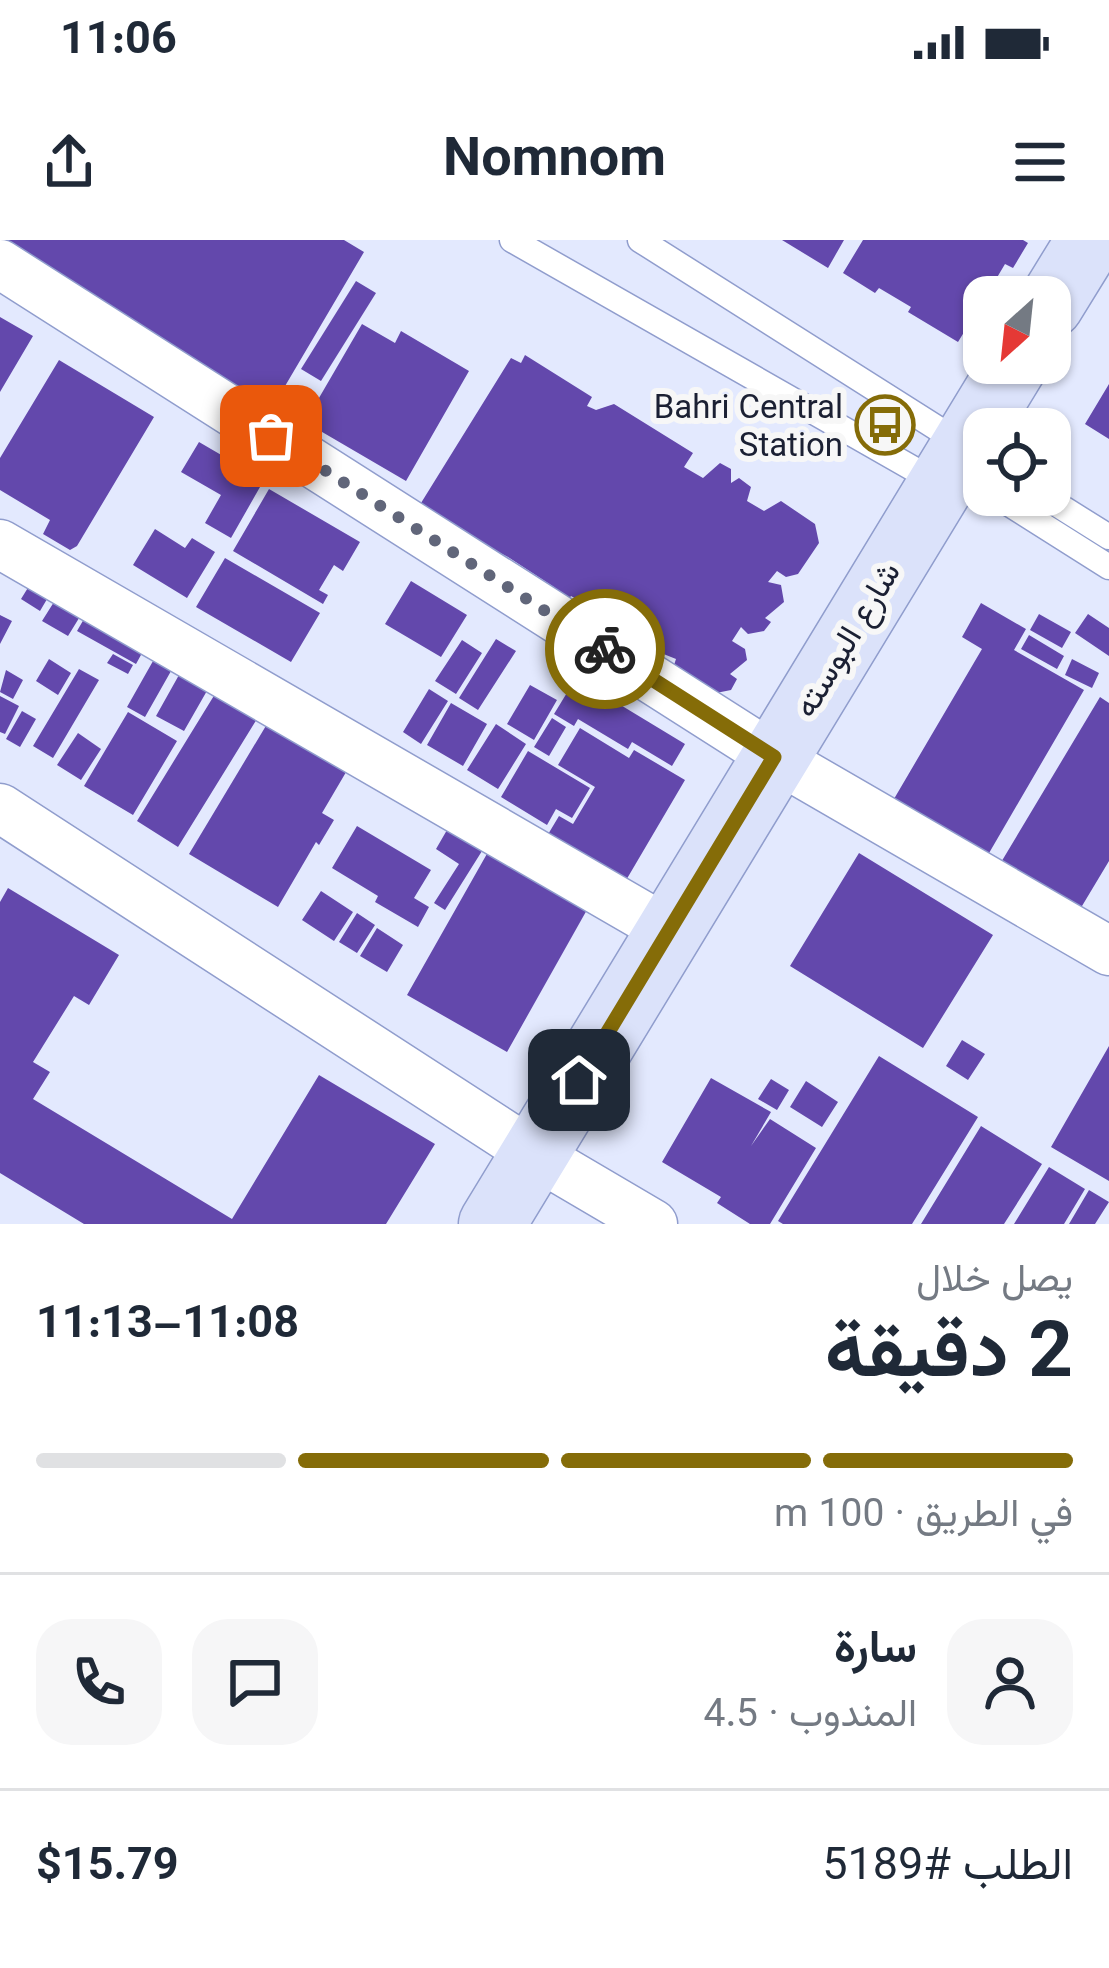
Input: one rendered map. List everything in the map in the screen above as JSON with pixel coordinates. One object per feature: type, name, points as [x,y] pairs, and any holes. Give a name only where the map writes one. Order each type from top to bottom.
[{"type":"street","points":[[1068,276],[1090,240]]},
{"type":"street","points":[[0,264],[774,757],[1109,951]]},
{"type":"street","name":"شارع البوسته","points":[[492,1224],[774,757],[963,488]]},
{"type":"street","points":[[0,544],[669,931]]},
{"type":"street","points":[[0,808],[534,1154],[653,1224]]},
{"type":"lane","points":[[512,240],[963,469]]},
{"type":"lane","points":[[640,240],[963,467]]},
{"type":"lane","points":[[1071,513],[1109,537]]},
{"type":"lane","points":[[1034,516],[1109,568]]},
{"type":"building","points":[[0,240],[344,240],[364,252],[268,415],[0,256]]},
{"type":"building","points":[[782,240],[844,240],[828,268]]},
{"type":"building","points":[[863,240],[1028,243],[1013,268],[1005,264],[998,276],[963,276],[963,334],[958,342],[908,312],[911,307],[843,273]]},
{"type":"building","points":[[356,281],[376,293],[321,381],[301,369]]},
{"type":"building","points":[[0,317],[33,336],[0,392]]},
{"type":"building","points":[[362,324],[395,343],[401,331],[469,371],[406,481],[305,422]]},
{"type":"building","points":[[525,355],[592,397],[587,406],[596,410],[614,404],[693,453],[684,467],[703,478],[720,463],[731,469],[731,483],[739,478],[751,487],[747,501],[764,511],[781,501],[815,524],[819,543],[798,574],[786,577],[777,571],[768,582],[781,585],[784,602],[765,618],[771,622],[764,631],[748,634],[741,627],[732,641],[745,649],[747,660],[730,674],[737,679],[731,690],[706,695],[671,674],[676,659],[656,651],[646,656],[634,650],[638,642],[615,637],[612,620],[617,614],[601,603],[585,617],[576,610],[578,600],[571,596],[566,603],[555,597],[554,587],[508,557],[496,551],[492,559],[420,518],[426,507],[421,503],[511,358],[521,363]]},
{"type":"building","points":[[59,360],[154,417],[77,546],[70,550],[43,534],[50,520],[0,490],[0,458]]},
{"type":"building","points":[[1109,384],[1109,439],[1085,424]]},
{"type":"building","points":[[199,442],[264,480],[231,538],[205,523],[221,495],[181,472]]},
{"type":"building","points":[[269,489],[360,542],[343,571],[334,565],[319,590],[328,595],[323,604],[233,551]]},
{"type":"building","points":[[155,529],[185,548],[192,538],[215,552],[187,598],[133,565]]},
{"type":"building","points":[[225,558],[320,613],[291,662],[196,607]]},
{"type":"building","points":[[34,578],[53,589],[40,611],[21,599]]},
{"type":"building","points":[[411,581],[467,615],[441,657],[385,624]]},
{"type":"building","points":[[59,594],[84,610],[68,636],[42,621]]},
{"type":"building","points":[[981,603],[1026,629],[1014,650],[1084,690],[985,860],[891,804],[982,649],[962,637]]},
{"type":"building","points":[[88,612],[147,644],[136,664],[77,631]]},
{"type":"building","points":[[1039,614],[1071,632],[1062,648],[1030,630]]},
{"type":"building","points":[[1088,614],[1109,628],[1109,656],[1075,633]]},
{"type":"building","points":[[0,615],[12,621],[0,644]]},
{"type":"building","points":[[1029,635],[1064,656],[1057,669],[1021,649]]},
{"type":"building","points":[[496,639],[516,651],[478,710],[459,698]]},
{"type":"building","points":[[462,640],[482,653],[456,694],[435,681]]},
{"type":"building","points":[[113,654],[133,665],[128,674],[107,663]]},
{"type":"building","points":[[157,654],[175,664],[145,717],[127,707]]},
{"type":"building","points":[[49,659],[71,673],[58,695],[36,681]]},
{"type":"building","points":[[1072,659],[1099,673],[1092,688],[1065,675]]},
{"type":"building","points":[[184,666],[212,682],[184,731],[156,716]]},
{"type":"building","points":[[79,669],[99,680],[53,758],[33,746]]},
{"type":"building","points":[[6,670],[23,680],[13,699],[0,692]]},
{"type":"building","points":[[576,678],[685,744],[672,766],[632,742],[628,749],[578,719],[574,726],[554,714]]},
{"type":"building","points":[[530,685],[557,700],[534,740],[507,724]]},
{"type":"building","points":[[429,689],[448,701],[421,744],[403,732]]},
{"type":"building","points":[[215,694],[257,719],[178,847],[137,821]]},
{"type":"building","points":[[0,696],[19,706],[5,734],[0,732]]},
{"type":"building","points":[[1100,697],[1109,703],[1109,861],[1076,916],[997,869]]},
{"type":"building","points":[[451,703],[487,724],[463,766],[427,745]]},
{"type":"building","points":[[22,711],[36,719],[20,747],[6,739]]},
{"type":"building","points":[[128,712],[177,741],[133,815],[84,786]]},
{"type":"building","points":[[273,714],[352,762],[322,813],[334,820],[278,907],[189,854]]},
{"type":"building","points":[[552,718],[566,727],[549,756],[534,747]]},
{"type":"building","points":[[496,724],[526,744],[498,789],[467,770]]},
{"type":"building","points":[[580,728],[629,758],[634,750],[685,780],[625,882],[547,836],[559,816],[573,824],[595,787],[558,765]]},
{"type":"building","points":[[78,733],[101,749],[81,780],[57,765]]},
{"type":"building","points":[[528,751],[590,788],[572,818],[556,809],[547,825],[501,797]]},
{"type":"building","points":[[357,826],[431,870],[414,898],[429,907],[418,927],[375,902],[378,896],[332,868]]},
{"type":"building","points":[[447,830],[482,851],[445,910],[434,903],[459,864],[436,849]]},
{"type":"building","points":[[488,852],[588,908],[507,1052],[407,995]]},
{"type":"building","points":[[859,853],[993,935],[923,1048],[790,966]]},
{"type":"building","points":[[8,888],[119,955],[89,1005],[74,996],[33,1062],[50,1072],[33,1099],[232,1219],[319,1075],[435,1144],[386,1224],[84,1224],[0,1173],[0,902]]},
{"type":"building","points":[[321,891],[353,912],[334,941],[302,920]]},
{"type":"building","points":[[357,913],[375,925],[357,953],[339,942]]},
{"type":"building","points":[[377,928],[403,945],[387,972],[360,956]]},
{"type":"building","points":[[962,1040],[985,1054],[968,1080],[946,1066]]},
{"type":"building","points":[[1109,1046],[1109,1181],[1051,1147]]},
{"type":"building","points":[[879,1056],[978,1117],[912,1224],[783,1224],[778,1221]]},
{"type":"building","points":[[711,1078],[771,1112],[751,1146],[770,1119],[816,1148],[770,1224],[750,1224],[717,1203],[721,1197],[662,1162]]},
{"type":"building","points":[[771,1079],[789,1090],[777,1110],[758,1099]]},
{"type":"building","points":[[806,1081],[838,1102],[822,1127],[790,1107]]},
{"type":"building","points":[[981,1126],[1042,1164],[1004,1224],[921,1224]]},
{"type":"building","points":[[1049,1167],[1085,1189],[1064,1224],[1014,1224]]},
{"type":"building","points":[[1089,1190],[1109,1202],[1095,1224],[1069,1224]]},
{"type":"way so far","points":[[271,436],[605,649]]},
{"type":"place","name":"Bahri Central Station","points":[[885,425]]},
{"type":"route","points":[[579,1080],[774,757],[605,649]]}]
